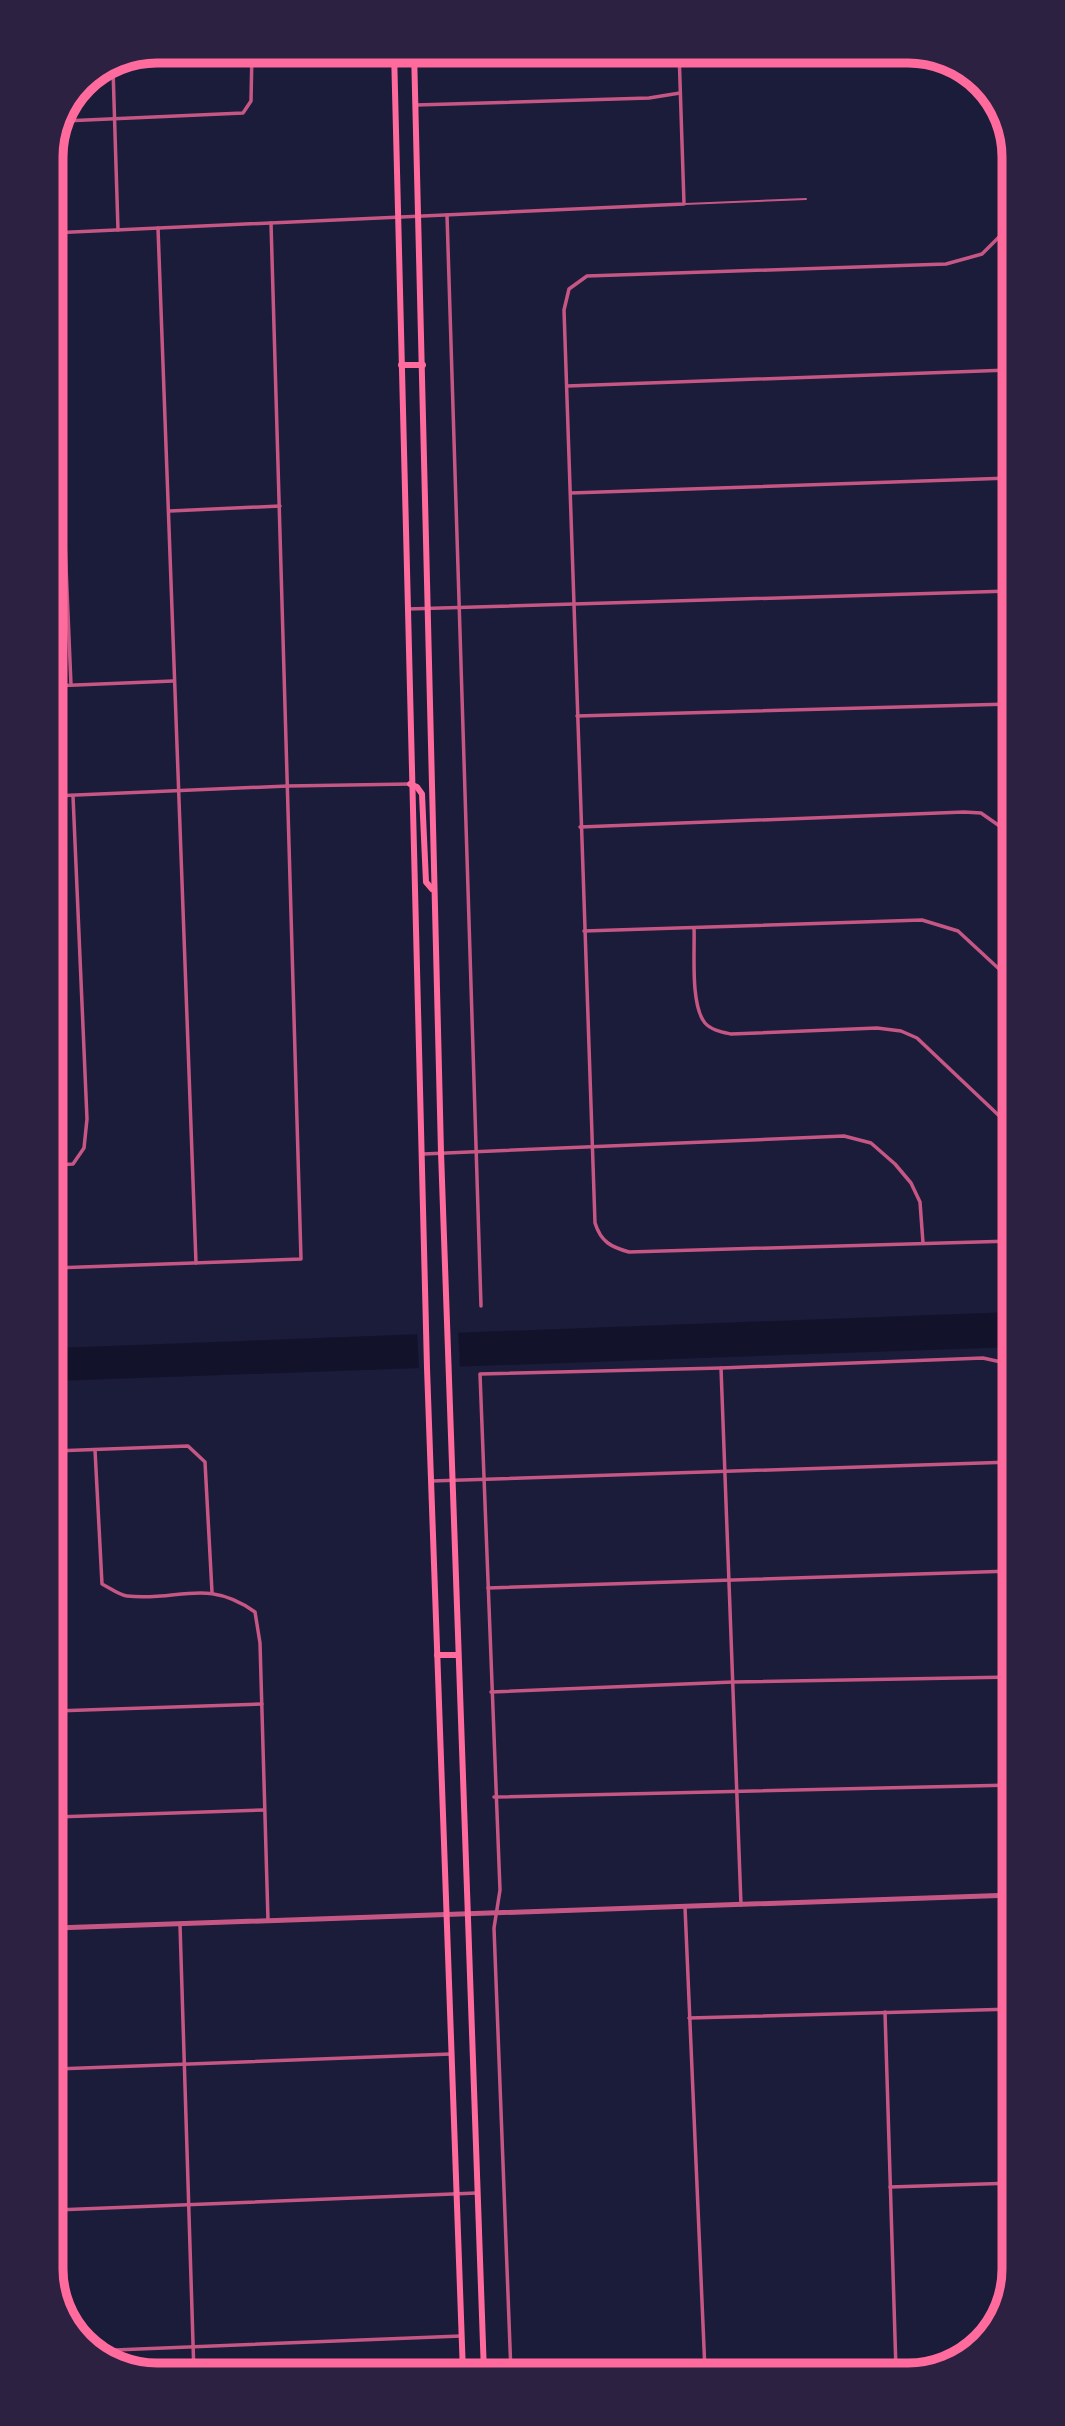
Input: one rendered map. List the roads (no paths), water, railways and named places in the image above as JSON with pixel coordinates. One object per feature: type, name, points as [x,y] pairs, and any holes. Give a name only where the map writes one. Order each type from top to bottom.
[{"type":"main road","points":[[394,63],[425,1325],[462,2363]]},
{"type":"main road","points":[[414,63],[433,890],[484,2363]]},
{"type":"main road","points":[[401,365],[423,365]]},
{"type":"main road","points":[[410,784],[417,787],[422,794],[426,882],[433,890]]},
{"type":"main road","points":[[437,1656],[458,1655]]},
{"type":"street","points":[[71,121],[243,113],[251,101],[252,63]]},
{"type":"street","points":[[63,232],[684,204],[679,63]]},
{"type":"street","points":[[113,74],[117,118],[118,230]]},
{"type":"street","points":[[415,105],[649,98],[680,93]]},
{"type":"street","points":[[447,215],[481,1306]]},
{"type":"street","points":[[63,1268],[301,1259],[271,223]]},
{"type":"street","points":[[158,228],[196,1263]]},
{"type":"street","points":[[1002,234],[982,254],[946,264],[587,276],[569,289],[564,310],[595,1223],[604,1241],[629,1252],[1002,1241]]},
{"type":"street","points":[[567,386],[1002,370]]},
{"type":"street","points":[[571,493],[1002,478]]},
{"type":"street","points":[[63,495],[71,685]]},
{"type":"street","points":[[170,511],[280,506]]},
{"type":"street","points":[[406,609],[1002,591]]},
{"type":"street","points":[[63,685],[173,681]]},
{"type":"street","points":[[577,716],[1002,704]]},
{"type":"street","points":[[63,796],[288,786],[410,784]]},
{"type":"street","points":[[63,1164],[73,1164],[84,1148],[87,1119],[73,796]]},
{"type":"street","points":[[580,827],[964,811],[981,813],[1002,828]]},
{"type":"street","points":[[584,931],[922,920],[958,931],[1002,972]]},
{"type":"street","points":[[694,928],[695,993],[705,1024],[731,1034],[877,1028],[901,1031],[917,1038],[1002,1118]]},
{"type":"street","points":[[421,1154],[844,1136],[871,1143],[895,1164],[911,1184],[920,1202],[923,1243]]},
{"type":"street","points":[[511,2363],[494,1928],[500,1890],[494,1797],[480,1374],[983,1358],[1002,1363]]},
{"type":"street","points":[[721,1368],[741,1905]]},
{"type":"street","points":[[63,1451],[188,1446],[205,1462],[212,1592]]},
{"type":"street","points":[[95,1450],[102,1584],[125,1596],[212,1592],[237,1599],[255,1612],[260,1643],[268,1920]]},
{"type":"street","points":[[431,1480],[1002,1462]]},
{"type":"street","points":[[488,1588],[1002,1571]]},
{"type":"street","points":[[491,1692],[733,1682],[1002,1677]]},
{"type":"street","points":[[63,1711],[262,1704]]},
{"type":"street","points":[[494,1797],[1002,1785]]},
{"type":"street","points":[[63,1817],[264,1810]]},
{"type":"street","points":[[63,1928],[1002,1895]]},
{"type":"street","points":[[685,1907],[705,2363]]},
{"type":"street","points":[[180,1923],[193,2363]]},
{"type":"street","points":[[688,2018],[1002,2009]]},
{"type":"street","points":[[885,2012],[896,2363]]},
{"type":"street","points":[[63,2069],[451,2054]]},
{"type":"street","points":[[889,2187],[1002,2183]]},
{"type":"street","points":[[63,2210],[477,2193]]},
{"type":"street","points":[[110,2350],[461,2336]]},
{"type":"lane","points":[[684,204],[806,199]]}]
